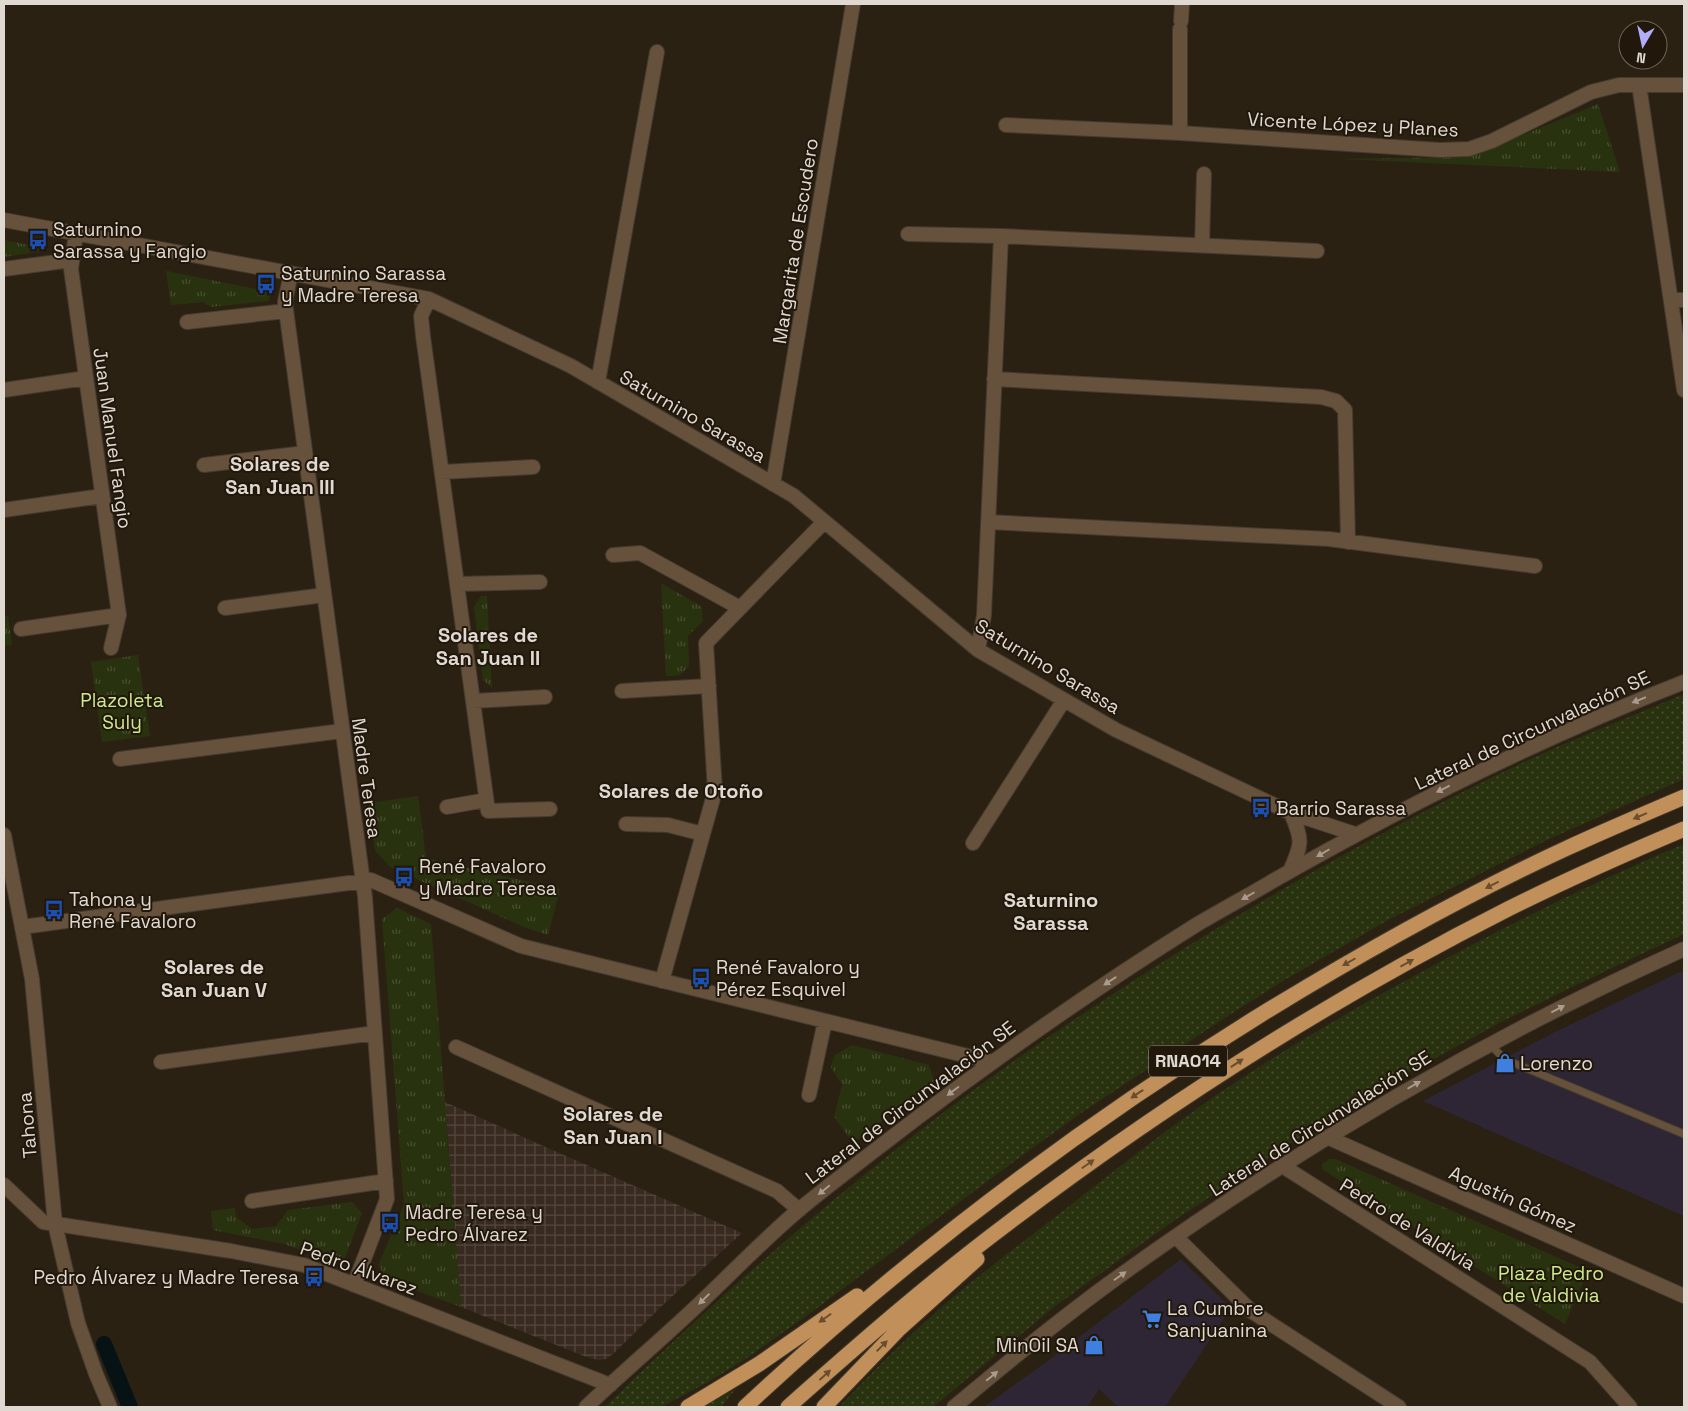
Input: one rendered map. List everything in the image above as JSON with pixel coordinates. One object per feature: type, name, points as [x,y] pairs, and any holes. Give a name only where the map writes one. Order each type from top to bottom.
[{"type":"highway","name":"RNA014","points":[[745,1407],[843,1319],[937,1241],[1045,1159],[1148,1087],[1225,1037],[1350,961],[1441,911],[1533,864],[1684,797]]},
{"type":"highway","name":"RNA014","points":[[788,1407],[864,1339],[942,1274],[1063,1182],[1242,1060],[1383,976],[1506,910],[1602,864],[1684,828]]},
{"type":"highway","points":[[824,1407],[898,1330],[1063,1182]]},
{"type":"highway","points":[[688,1407],[759,1364],[937,1241]]},
{"type":"street","name":"Margarita de Escudero","points":[[773,484],[853,4]]},
{"type":"street","points":[[1180,133],[1182,4]]},
{"type":"street","points":[[598,382],[656,52]]},
{"type":"street","points":[[1639,85],[1678,300],[1684,390]]},
{"type":"street","name":"Vicente López y Planes","points":[[1006,125],[1180,133],[1440,150],[1469,149],[1492,141],[1591,92],[1619,86],[1684,85]]},
{"type":"street","points":[[1202,246],[1204,174]]},
{"type":"street","name":"Saturnino Sarassa","points":[[4,220],[429,299],[571,366],[794,496],[978,650],[1064,700],[1116,730],[1291,813],[1355,834]]},
{"type":"street","name":"Juan Manuel Fangio","points":[[76,233],[71,269],[119,615],[111,648]]},
{"type":"street","points":[[908,234],[1001,236],[1317,251]]},
{"type":"street","points":[[978,650],[984,615],[1001,236]]},
{"type":"street","points":[[4,269],[72,260]]},
{"type":"street","name":"Madre Teresa","points":[[291,273],[285,302],[362,881],[386,1181],[387,1199],[354,1285]]},
{"type":"street","points":[[429,299],[422,316],[487,805]]},
{"type":"street","points":[[188,322],[286,311]]},
{"type":"street","points":[[4,390],[86,378]]},
{"type":"street","points":[[994,379],[1321,397],[1336,401],[1345,410],[1348,542]]},
{"type":"street","points":[[204,465],[305,453]]},
{"type":"street","points":[[442,472],[534,467]]},
{"type":"street","points":[[4,510],[102,496]]},
{"type":"street","points":[[662,981],[715,791],[706,643],[824,522]]},
{"type":"street","points":[[988,522],[1329,539],[1536,566]]},
{"type":"street","points":[[613,555],[640,554],[740,608]]},
{"type":"street","points":[[457,584],[540,582]]},
{"type":"street","points":[[225,608],[324,596]]},
{"type":"street","points":[[20,630],[119,615]]},
{"type":"street","name":"Lateral de Circunvalación SE","points":[[586,1407],[799,1210],[992,1062],[1097,989],[1199,924],[1355,834],[1550,738],[1684,682]]},
{"type":"street","points":[[622,691],[709,686]]},
{"type":"street","points":[[473,701],[545,698]]},
{"type":"street","points":[[972,843],[1064,700]]},
{"type":"street","points":[[120,759],[342,731]]},
{"type":"street","points":[[447,806],[487,805],[550,809]]},
{"type":"street","points":[[1290,872],[1300,844],[1299,831],[1291,813]]},
{"type":"street","points":[[626,824],[668,824],[703,834]]},
{"type":"street","name":"Tahona","points":[[4,835],[32,979],[55,1224],[78,1323],[110,1407]]},
{"type":"street","points":[[22,927],[371,880],[521,946],[992,1062]]},
{"type":"street","name":"Lateral de Circunvalación SE","points":[[954,1407],[1065,1317],[1176,1236],[1327,1137],[1490,1043],[1581,996],[1684,949]]},
{"type":"street","points":[[809,1095],[825,1021]]},
{"type":"street","points":[[161,1062],[375,1033]]},
{"type":"street","points":[[456,1047],[777,1191],[799,1210]]},
{"type":"street","name":"Agustín Gómez","points":[[1327,1137],[1684,1296]]},
{"type":"street","name":"Pedro de Valdivia","points":[[1281,1166],[1590,1362],[1630,1407]]},
{"type":"street","points":[[252,1201],[386,1181]]},
{"type":"street","name":"Pedro Álvarez","points":[[4,1185],[43,1222],[231,1251],[304,1265],[610,1385]]},
{"type":"street","points":[[1176,1236],[1251,1311],[1394,1406]]},
{"type":"lane","points":[[1490,1043],[1504,1059],[1684,1134]]},
{"type":"shaded area","name":"Lorenzo","points":[[1684,971],[1684,1216],[1423,1101],[1553,1033]]},
{"type":"shaded area","points":[[445,1102],[742,1233],[606,1359],[589,1358],[461,1307]]},
{"type":"shaded area","points":[[1181,1259],[1231,1308],[1165,1407],[1118,1407],[1099,1389],[1087,1407],[984,1407],[1053,1357]]},
{"type":"green space","points":[[1598,104],[1620,172],[1342,159],[1469,157]]},
{"type":"green space","points":[[4,240],[43,248],[43,251],[4,257]]},
{"type":"green space","points":[[166,271],[271,292],[269,301],[211,307],[203,302],[171,305]]},
{"type":"green space","points":[[661,583],[702,607],[703,621],[688,636],[689,666],[680,675],[666,676]]},
{"type":"green space","points":[[481,596],[487,596],[492,688],[483,680],[474,606]]},
{"type":"green space","points":[[8,616],[12,645],[4,646],[4,617]]},
{"type":"green space","name":"Plazoleta Suly","points":[[138,655],[150,736],[102,742],[91,662]]},
{"type":"green space","points":[[1684,694],[1684,779],[1549,839],[1390,919],[1286,979],[1084,1111],[813,1311],[744,1360],[708,1382],[661,1407],[605,1407],[751,1271],[865,1174],[966,1095],[1095,1006],[1257,904],[1405,821],[1557,747]]},
{"type":"green space","points":[[418,796],[426,858],[560,889],[548,935],[524,927],[390,867],[375,850],[369,803]]},
{"type":"green space","points":[[1684,844],[1684,934],[1499,1023],[1387,1085],[1294,1141],[1172,1222],[1054,1307],[933,1407],[839,1407],[907,1339],[964,1288],[1148,1145],[1229,1087],[1323,1028],[1453,955],[1567,897]]},
{"type":"green space","points":[[397,908],[431,924],[461,1307],[385,1279],[379,1264],[404,1204],[382,919]]},
{"type":"green space","points":[[852,1045],[929,1065],[934,1081],[853,1143],[834,1117],[842,1085],[831,1067],[834,1056]]},
{"type":"green space","name":"Plaza Pedro de Valdivia","points":[[1330,1159],[1335,1159],[1588,1271],[1565,1324],[1322,1169],[1322,1164]]},
{"type":"green space","points":[[352,1202],[362,1213],[345,1258],[331,1261],[284,1244],[213,1230],[211,1211],[235,1208],[236,1217],[252,1229],[276,1226],[288,1210]]},
{"type":"green space","points":[[735,1390],[721,1407],[701,1407]]},
{"type":"waterway","points":[[104,1344],[130,1407]]},
{"type":"place","name":"Saturnino Sarassa y Fangio","points":[[38,240]]},
{"type":"place","name":"Saturnino Sarassa y Madre Teresa","points":[[266,284]]},
{"type":"place","name":"Barrio Sarassa","points":[[1261,808]]},
{"type":"place","name":"René Favaloro y Madre Teresa","points":[[404,877]]},
{"type":"place","name":"Tahona y René Favaloro","points":[[54,910]]},
{"type":"place","name":"René Favaloro y Pérez Esquivel","points":[[701,978]]},
{"type":"place","name":"Lorenzo","points":[[1505,1063]]},
{"type":"place","name":"Madre Teresa y Pedro Álvarez","points":[[390,1223]]},
{"type":"place","name":"Pedro Álvarez y Madre Teresa","points":[[314,1277]]},
{"type":"place","name":"La Cumbre Sanjuanina","points":[[1152,1319]]},
{"type":"place","name":"MinOil SA","points":[[1094,1345]]},
{"type":"district","name":"Solares de San Juan III","points":[[280,476]]},
{"type":"district","name":"Solares de San Juan II","points":[[488,646]]},
{"type":"district","name":"Solares de Otoño","points":[[681,791]]},
{"type":"district","name":"Saturnino Sarassa","points":[[1051,912]]},
{"type":"district","name":"Solares de San Juan V","points":[[214,978]]},
{"type":"district","name":"Solares de San Juan I","points":[[613,1126]]}]
